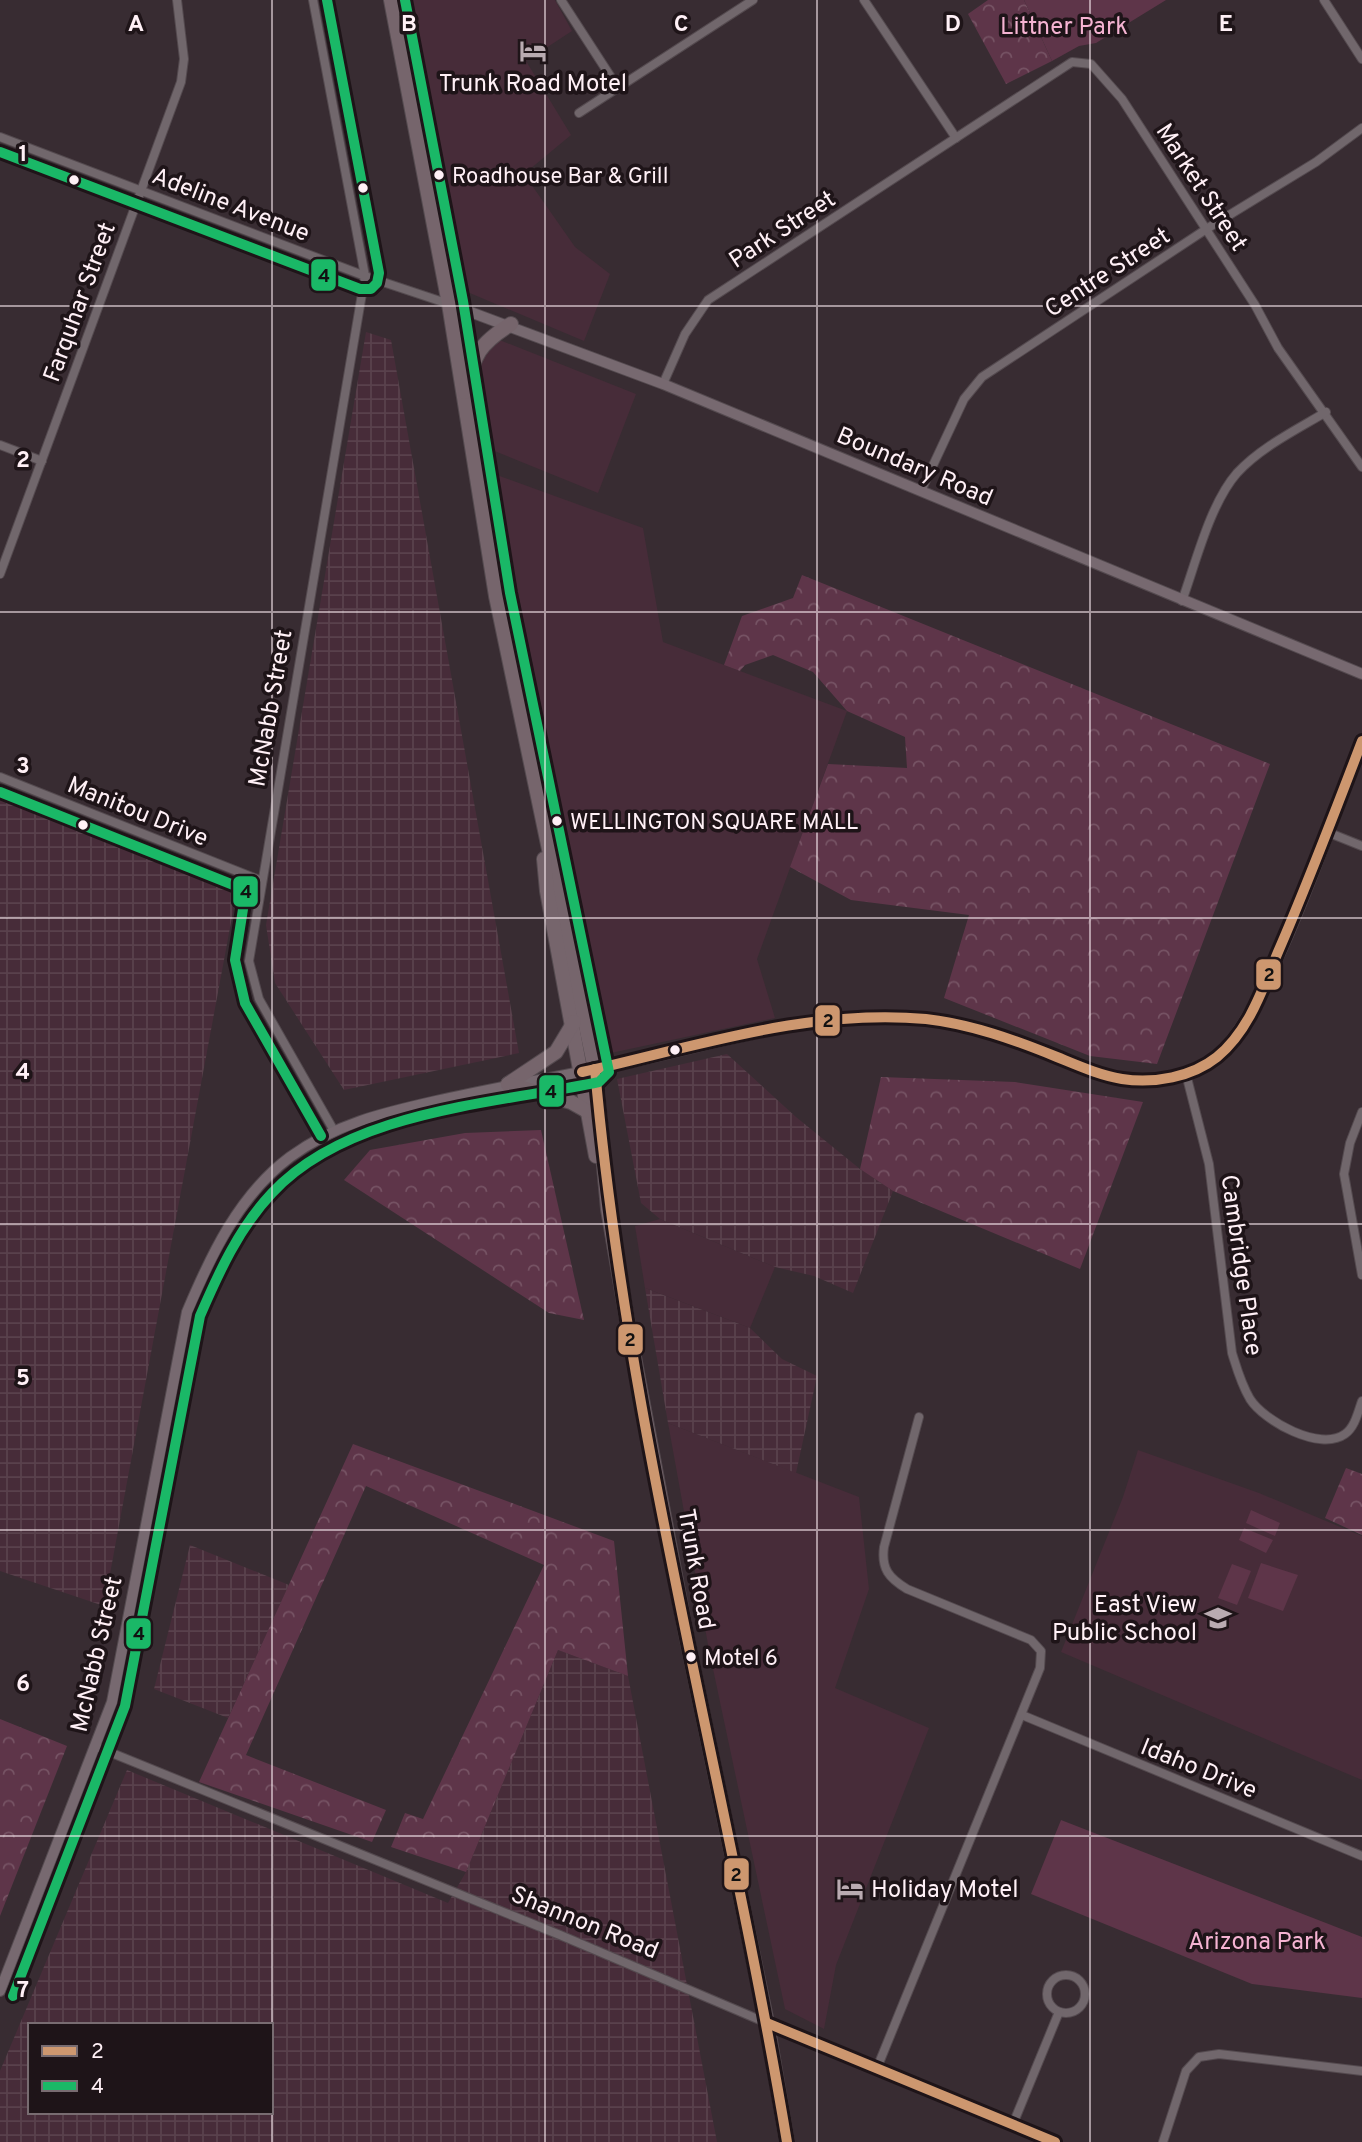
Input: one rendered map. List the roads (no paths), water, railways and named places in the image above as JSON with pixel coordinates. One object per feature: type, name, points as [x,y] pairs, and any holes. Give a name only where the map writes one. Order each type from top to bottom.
[{"type":"highway","name":"Trunk Road","points":[[391,0],[449,304],[495,596],[540,819],[560,891],[608,1209]]},
{"type":"highway","points":[[463,397],[481,347],[489,336],[510,324]]},
{"type":"highway","name":"Trunk Road","points":[[540,819],[547,891],[574,1022],[588,1071],[587,1111],[608,1209],[686,1634],[767,2023],[788,2142]]},
{"type":"highway","points":[[508,1084],[556,1052],[574,1022]]},
{"type":"highway","points":[[508,1084],[571,1101],[587,1111]]},
{"type":"main road","name":"Boundary Road","points":[[449,304],[510,324],[663,384],[1362,674]]},
{"type":"main road","name":"McNabb Street","points":[[0,1991],[97,1747],[112,1702],[187,1312],[223,1235],[254,1193],[284,1162],[333,1129],[364,1118],[508,1084],[588,1071],[782,1028],[831,1020],[883,1017],[965,1024],[1093,1071],[1126,1080],[1153,1080],[1185,1074],[1203,1067],[1220,1055],[1250,1015],[1293,918],[1362,741]]},
{"type":"street","name":"Farquhar Street","points":[[0,574],[181,82],[184,59],[177,0]]},
{"type":"street","points":[[313,0],[365,276]]},
{"type":"street","points":[[561,0],[618,88]]},
{"type":"street","points":[[579,113],[753,0]]},
{"type":"street","points":[[864,0],[957,138]]},
{"type":"street","points":[[1324,0],[1362,59]]},
{"type":"street","name":"Market Street","points":[[957,138],[1072,62],[1091,64],[1122,99],[1255,304],[1278,348],[1326,412],[1362,467]]},
{"type":"street","name":"Centre Street","points":[[921,491],[964,399],[982,377],[1208,229],[1316,162],[1362,128]]},
{"type":"street","name":"Adeline Avenue","points":[[0,137],[365,276],[449,304]]},
{"type":"street","name":"Park Street","points":[[663,384],[685,334],[708,300],[957,138]]},
{"type":"street","name":"McNabb Street","points":[[333,1129],[259,999],[249,961],[365,276]]},
{"type":"street","points":[[1182,601],[1221,499],[1236,474],[1257,455],[1326,412]]},
{"type":"street","points":[[0,445],[42,461]]},
{"type":"street","name":"Manitou Drive","points":[[0,777],[262,881]]},
{"type":"street","points":[[1327,832],[1362,846]]},
{"type":"street","name":"Cambridge Place","points":[[1185,1074],[1209,1164],[1232,1353],[1240,1380],[1252,1401],[1274,1422],[1307,1437],[1324,1440],[1333,1440],[1348,1432],[1362,1401]]},
{"type":"street","points":[[1362,1112],[1350,1143],[1344,1174],[1362,1275]]},
{"type":"street","points":[[877,2068],[1040,1668],[1041,1651],[1031,1640],[907,1589],[890,1578],[882,1562],[904,1465],[919,1417]]},
{"type":"street","name":"Idaho Drive","points":[[1022,1715],[1362,1856]]},
{"type":"street","name":"Shannon Road","points":[[97,1747],[572,1940],[1055,2142]]},
{"type":"street","points":[[1062,1975],[1074,1976],[1085,1991],[1082,2004],[1072,2012],[1059,2012],[1047,1998],[1048,1986],[1062,1975]]},
{"type":"street","points":[[1013,2124],[1059,2012]]},
{"type":"street","points":[[1163,2142],[1186,2071],[1199,2057],[1219,2054],[1362,2071]]},
{"type":"place","name":"Trunk Road Motel","points":[[533,51]]},
{"type":"place","name":"Roadhouse Bar & Grill","points":[[439,175]]},
{"type":"place","name":"WELLINGTON SQUARE MALL","points":[[557,821]]},
{"type":"place","name":"East View Public School","points":[[1218,1618]]},
{"type":"place","name":"Motel 6","points":[[691,1657]]},
{"type":"place","name":"Holiday Motel","points":[[850,1889]]},
{"type":"park label","name":"Littner Park","points":[[1064,26]]},
{"type":"park label","name":"Arizona Park","points":[[1257,1941]]}]
